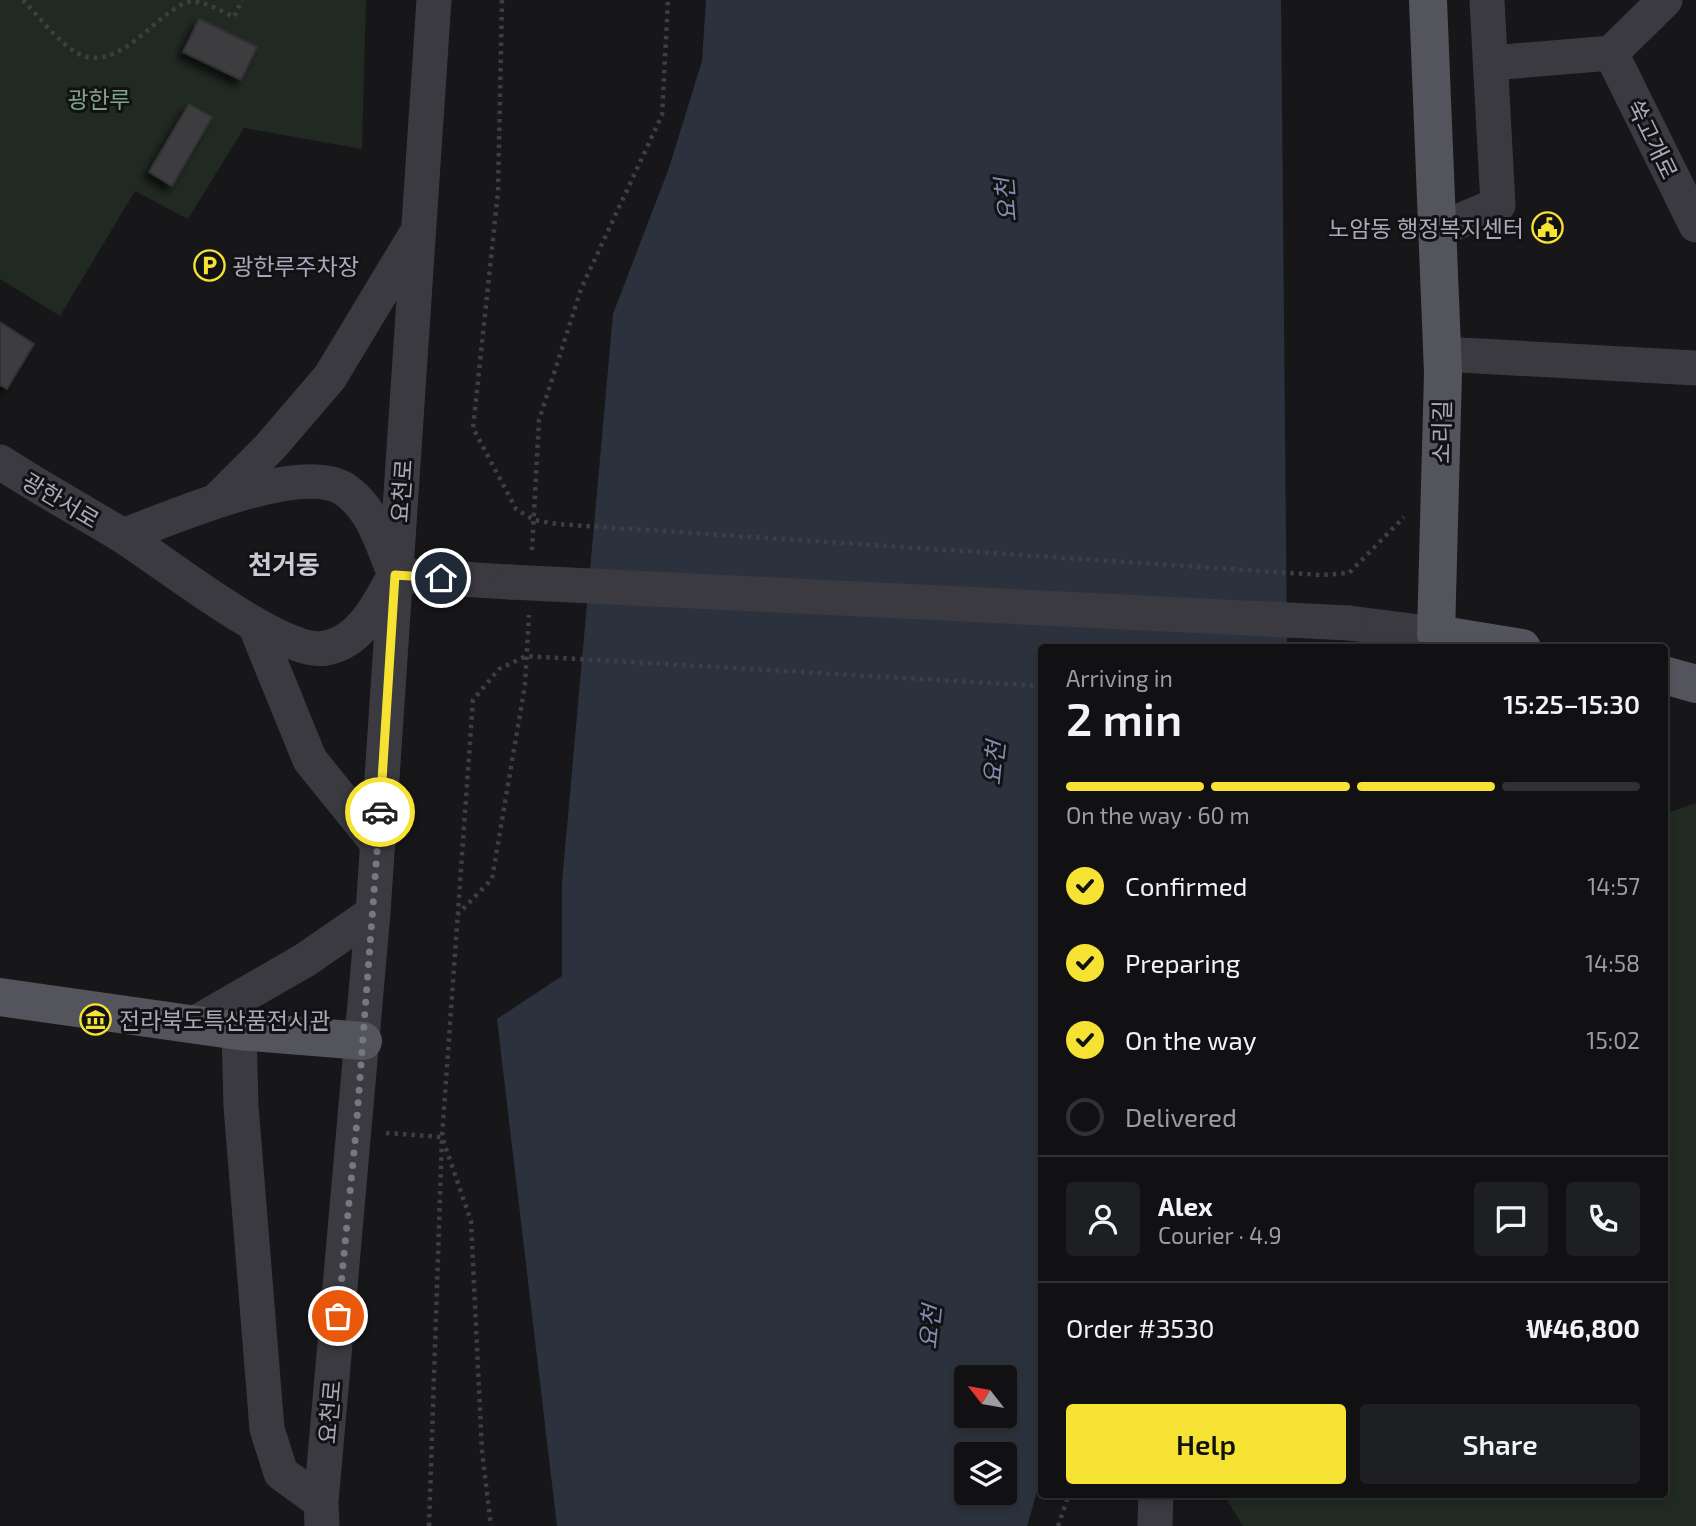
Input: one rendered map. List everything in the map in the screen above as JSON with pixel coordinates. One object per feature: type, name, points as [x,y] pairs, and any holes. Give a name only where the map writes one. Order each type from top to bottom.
[{"type":"main road","name":"소리길","points":[[1428,0],[1442,354],[1434,640]]},
{"type":"main road","points":[[1434,640],[1478,644]]},
{"type":"main road","points":[[1668,676],[1696,684]]},
{"type":"main road","points":[[0,997],[239,1031],[363,1041]]},
{"type":"street","name":"요천로","points":[[321,1514],[373,914],[434,0]]},
{"type":"street","points":[[1438,229],[1498,205],[1487,0]]},
{"type":"street","points":[[1490,63],[1611,53],[1665,0]]},
{"type":"street","name":"쑥고개로","points":[[1611,53],[1696,225]]},
{"type":"street","points":[[216,501],[270,447],[330,377],[419,230]]},
{"type":"street","points":[[1442,354],[1696,368]]},
{"type":"street","name":"광한서로","points":[[0,461],[123,536],[255,625],[304,645],[323,649],[343,643],[359,630],[378,606],[395,575]]},
{"type":"street","points":[[123,536],[216,501],[306,482],[342,488],[359,502],[374,523],[395,575],[1349,623],[1434,640]]},
{"type":"street","points":[[255,625],[310,760],[378,844]]},
{"type":"street","points":[[194,1024],[305,960],[373,914]]},
{"type":"street","points":[[239,1031],[241,1106],[267,1429],[281,1473],[321,1514]]},
{"type":"street","points":[[1155,1526],[1156,1498]]},
{"type":"path","points":[[23,0],[70,48],[94,58],[118,52],[187,2],[202,2],[234,17],[242,0]]},
{"type":"path","points":[[502,0],[498,192],[473,428],[516,509],[534,520],[557,524],[1321,575],[1349,573],[1440,481]]},
{"type":"path","points":[[457,915],[492,879],[525,685],[524,582],[534,520],[539,420],[581,289],[662,115],[668,0]]},
{"type":"path","points":[[429,1526],[442,1137],[473,700],[499,669],[526,656],[1038,686]]},
{"type":"path","points":[[356,1131],[442,1137]]},
{"type":"path","points":[[442,1137],[471,1221],[482,1451],[491,1526]]},
{"type":"path","points":[[1058,1526],[1068,1498]]},
{"type":"green space","name":"광한루","points":[[0,0],[366,0],[362,149],[244,128],[188,219],[135,191],[60,316],[0,279]]},
{"type":"green space","points":[[1696,803],[1696,1526],[1243,1526],[1226,1498],[1668,1498],[1668,813]]},
{"type":"water","name":"요천","points":[[706,0],[1281,0],[1287,644],[1038,644],[1038,1488],[1027,1526],[557,1526],[497,1019],[562,976],[562,883],[613,314],[669,168],[702,61]]},
{"type":"building","points":[[199,19],[257,47],[241,80],[183,52]]},
{"type":"building","points":[[189,104],[212,117],[172,186],[149,172]]},
{"type":"building","points":[[0,322],[34,344],[7,389],[0,385]]},
{"type":"way so far","points":[[338,1316],[356,1131],[380,812]]},
{"type":"place","name":"노암동 행정복지센터","points":[[1547,228]]},
{"type":"place","name":"광한루주차장","points":[[209,266]]},
{"type":"place","name":"전라북도특산품전시관","points":[[96,1020]]},
{"type":"district","name":"천거동","points":[[284,563]]},
{"type":"route","points":[[380,812],[395,575],[441,578]]}]
